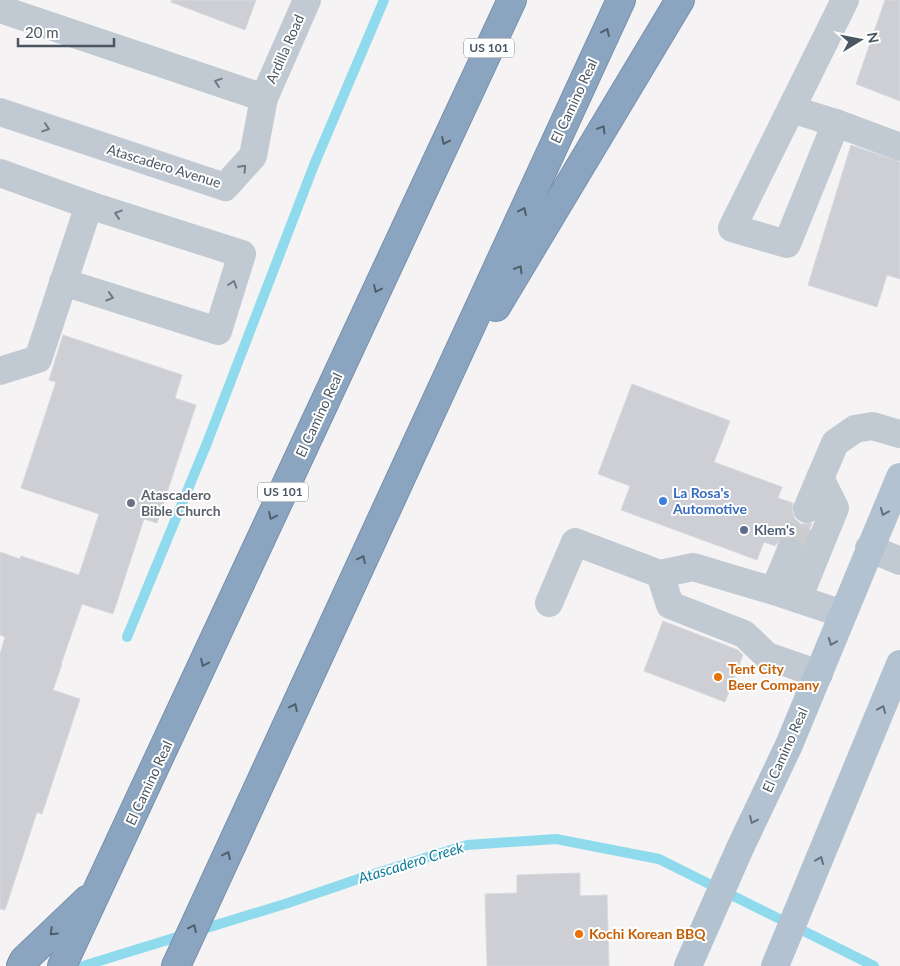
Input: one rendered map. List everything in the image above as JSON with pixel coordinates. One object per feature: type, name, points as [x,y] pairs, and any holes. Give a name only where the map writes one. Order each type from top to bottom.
[{"type":"highway","points":[[466,97],[492,0]]},
{"type":"highway","name":"El Camino Real","points":[[67,956],[512,0]]},
{"type":"highway","name":"El Camino Real","points":[[178,961],[621,0]]},
{"type":"highway","points":[[422,430],[680,0]]},
{"type":"highway","points":[[22,963],[101,886]]},
{"type":"main road","name":"El Camino Real","points":[[691,960],[740,848],[789,745],[900,477]]},
{"type":"main road","points":[[780,956],[900,664]]},
{"type":"street","name":"Ardilla Road","points":[[264,98],[307,0]]},
{"type":"street","points":[[836,123],[787,244],[732,228],[845,0]]},
{"type":"street","points":[[0,9],[264,98]]},
{"type":"street","name":"Atascadero Avenue","points":[[0,112],[225,187],[253,156],[264,98]]},
{"type":"street","points":[[791,109],[900,146]]},
{"type":"street","points":[[0,173],[89,205],[242,254],[218,331],[63,282]]},
{"type":"street","points":[[0,370],[38,359],[89,205]]},
{"type":"street","points":[[807,509],[835,443],[855,429],[872,426],[900,434]]},
{"type":"street","points":[[786,595],[835,508],[820,478]]},
{"type":"street","points":[[549,603],[575,542],[660,574],[693,566],[843,614]]},
{"type":"street","points":[[869,548],[900,560]]},
{"type":"street","points":[[786,595],[790,552]]},
{"type":"street","points":[[660,574],[670,605],[744,634],[767,656],[819,674]]},
{"type":"building","points":[[172,0],[256,0],[245,30],[171,2]]},
{"type":"building","points":[[885,0],[900,0],[900,101],[856,84]]},
{"type":"building","points":[[851,145],[900,162],[900,279],[887,275],[877,307],[808,285]]},
{"type":"building","points":[[63,335],[182,375],[175,398],[196,405],[157,523],[144,519],[113,614],[82,604],[53,690],[80,699],[42,814],[37,812],[5,910],[0,909],[0,654],[5,637],[0,635],[0,552],[20,559],[21,556],[79,575],[99,514],[21,488],[56,382],[49,380]]},
{"type":"building","points":[[632,384],[730,421],[714,462],[782,487],[778,498],[793,503],[792,511],[795,519],[801,524],[812,523],[803,544],[796,538],[788,537],[781,539],[775,546],[764,542],[757,560],[621,510],[630,486],[598,474]]},
{"type":"building","points":[[663,621],[738,650],[743,655],[725,702],[644,671]]},
{"type":"building","points":[[580,873],[580,896],[607,895],[609,966],[487,966],[485,894],[517,893],[517,875]]},
{"type":"waterway","points":[[127,637],[207,443],[314,165],[384,0]]},
{"type":"waterway","name":"Atascadero Creek","points":[[83,966],[288,903],[467,845],[556,839],[659,859],[874,966]]},
{"type":"tunnel","points":[[790,552],[807,509]]},
{"type":"place","name":"La Rosa's Automotive","points":[[663,501]]},
{"type":"place","name":"Atascadero Bible Church","points":[[131,503]]},
{"type":"place","name":"Klem's","points":[[744,530]]},
{"type":"place","name":"Tent City Beer Company","points":[[718,677]]},
{"type":"place","name":"Kochi Korean BBQ","points":[[579,934]]}]
